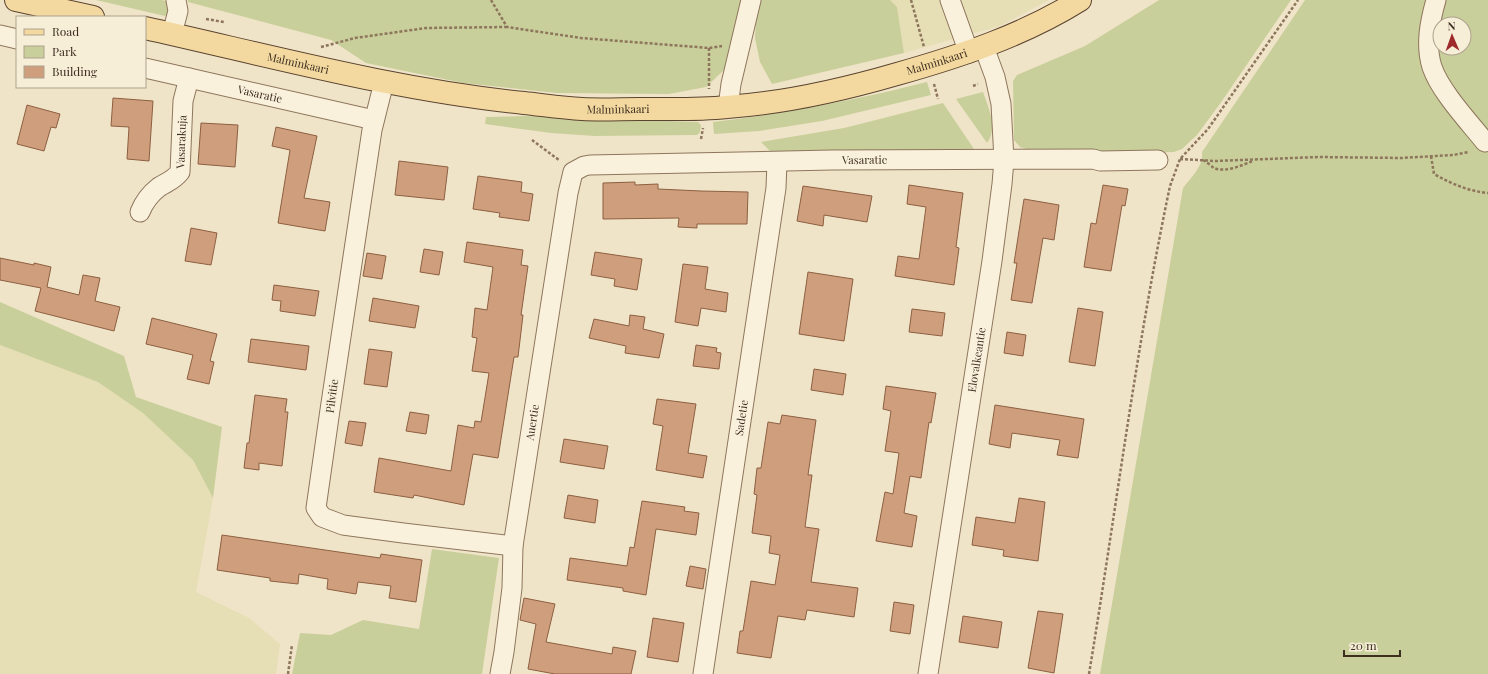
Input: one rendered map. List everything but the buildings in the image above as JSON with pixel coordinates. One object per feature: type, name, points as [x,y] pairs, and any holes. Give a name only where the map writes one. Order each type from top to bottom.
[{"type":"main road","points":[[16,0],[88,16]]},
{"type":"main road","name":"Malminkaari","points":[[146,28],[314,68],[477,98],[582,109],[728,107],[783,100],[857,85],[929,65],[976,50],[1055,16],[1080,0]]},
{"type":"street","points":[[172,34],[178,11],[176,0]]},
{"type":"street","points":[[728,107],[731,84],[751,0]]},
{"type":"street","name":"Elovalkeantie","points":[[928,674],[992,261],[1004,160],[999,90],[950,0]]},
{"type":"street","points":[[1436,0],[1428,35],[1432,67],[1445,91],[1485,142]]},
{"type":"street","points":[[0,35],[16,39]]},
{"type":"street","name":"Vasaratie","points":[[146,68],[374,120]]},
{"type":"street","name":"Vasarakuja","points":[[140,212],[144,202],[158,188],[174,180],[180,172],[183,101],[189,78]]},
{"type":"street","name":"Pilvitie","points":[[384,82],[374,120],[316,508],[322,517],[342,525],[403,534],[513,546]]},
{"type":"street","name":"Vasaratie","points":[[573,172],[584,166],[590,165],[832,160],[1158,160]]},
{"type":"street","name":"Sadetie","points":[[703,674],[776,188],[777,162]]},
{"type":"street","name":"Auertie","points":[[500,674],[512,588],[513,546],[568,193],[573,172]]},
{"type":"path","points":[[491,0],[507,27]]},
{"type":"path","points":[[911,0],[925,51]]},
{"type":"path","points":[[1089,674],[1134,380],[1167,201],[1174,175],[1180,159],[1208,129],[1298,0]]},
{"type":"path","points":[[319,48],[355,38],[426,28],[507,27],[581,38],[709,48],[741,43]]},
{"type":"path","points":[[709,48],[710,86]]},
{"type":"path","points":[[532,140],[561,161],[573,172]]},
{"type":"path","points":[[1180,159],[1255,160],[1319,157],[1401,158],[1452,155],[1469,151],[1485,142]]},
{"type":"path","points":[[1431,156],[1434,174],[1454,186],[1475,192],[1488,193]]},
{"type":"path","points":[[1203,160],[1214,168],[1221,169],[1234,168],[1255,160]]},
{"type":"path","points":[[288,674],[292,645]]},
{"type":"shaded area","points":[[890,0],[1049,0],[1000,26],[904,53],[897,7]]},
{"type":"shaded area","points":[[0,345],[99,382],[143,413],[193,460],[213,498],[196,592],[249,618],[280,644],[276,674],[0,674]]},
{"type":"green space","points":[[96,0],[162,0],[170,2],[169,13],[165,16]]},
{"type":"green space","points":[[188,0],[741,0],[724,70],[706,87],[669,94],[556,93],[463,83],[366,63],[331,40],[188,2]]},
{"type":"green space","points":[[757,0],[890,0],[897,7],[904,53],[772,84],[760,62],[755,38]]},
{"type":"green space","points":[[1159,0],[1291,0],[1222,101],[1197,135],[1182,149],[1174,152],[1100,154],[1032,151],[1020,147],[1014,140],[1013,81],[1017,75],[1085,46]]},
{"type":"green space","points":[[1305,0],[1488,0],[1488,674],[1100,674],[1183,188],[1199,167],[1202,152]]},
{"type":"green space","points":[[927,82],[931,95],[822,121],[759,131],[714,134],[713,122],[874,95]]},
{"type":"green space","points":[[983,92],[990,112],[992,125],[992,131],[987,143],[956,99]]},
{"type":"green space","points":[[943,103],[974,149],[772,153],[761,142],[844,128]]},
{"type":"green space","points":[[526,116],[698,122],[701,125],[700,132],[697,135],[595,136],[551,133],[485,124],[486,117]]},
{"type":"green space","points":[[0,302],[124,356],[136,397],[222,427],[213,498],[193,460],[143,413],[98,382],[0,345]]},
{"type":"green space","points":[[432,549],[499,558],[482,674],[292,674],[300,633],[331,635],[363,620],[419,629]]}]
